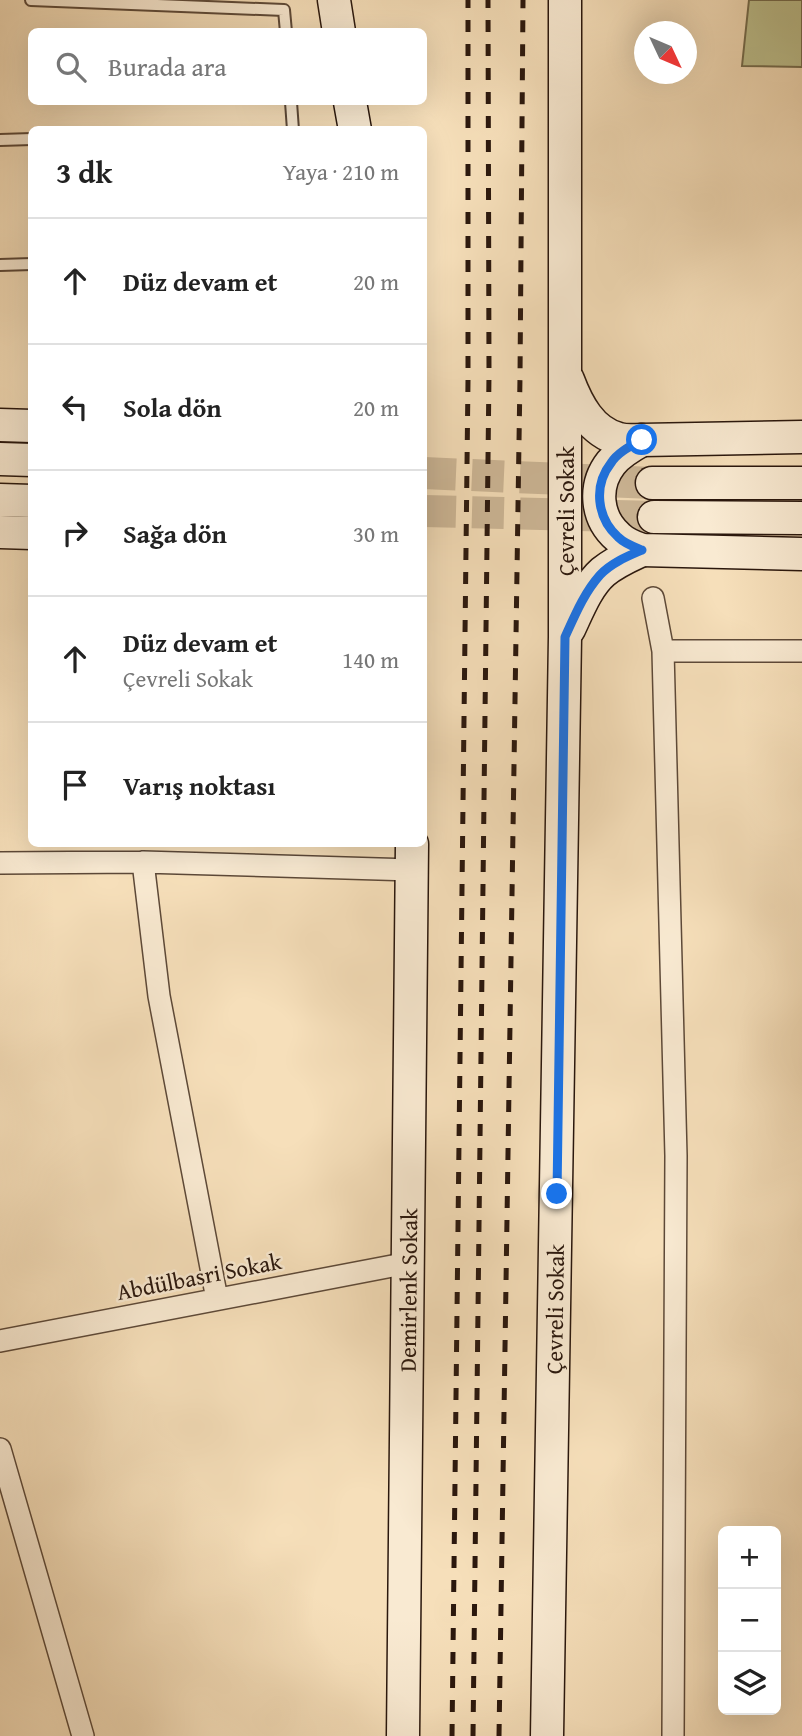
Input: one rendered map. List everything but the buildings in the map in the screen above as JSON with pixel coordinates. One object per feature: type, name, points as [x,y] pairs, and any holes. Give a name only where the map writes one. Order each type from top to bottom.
[{"type":"street","points":[[334,0],[338,28]]},
{"type":"street","name":"Çevreli Sokak","points":[[547,1736],[565,637],[565,0]]},
{"type":"street","points":[[351,105],[354,126]]},
{"type":"street","points":[[565,372],[575,399],[588,419],[604,433],[619,439],[802,438]]},
{"type":"street","points":[[0,425],[28,426]]},
{"type":"street","points":[[642,440],[612,460],[603,474],[599,493],[600,511],[618,538],[642,550],[802,554]]},
{"type":"street","points":[[0,459],[28,460]]},
{"type":"street","points":[[652,483],[802,483]]},
{"type":"street","points":[[0,500],[28,501]]},
{"type":"street","points":[[654,517],[802,518]]},
{"type":"street","points":[[0,532],[28,533]]},
{"type":"street","points":[[565,637],[583,598],[601,573],[642,550]]},
{"type":"street","points":[[653,598],[663,651],[676,1156],[673,1736]]},
{"type":"street","points":[[663,651],[802,651]]},
{"type":"street","points":[[0,863],[412,857]]},
{"type":"street","name":"Demirlenk Sokak","points":[[403,1736],[412,857]]},
{"type":"street","points":[[143,862],[159,996],[217,1299]]},
{"type":"street","name":"Abdülbasri Sokak","points":[[0,1341],[408,1263]]},
{"type":"street","points":[[0,1449],[83,1736]]},
{"type":"lane","points":[[31,0],[284,10],[285,28]]},
{"type":"lane","points":[[290,105],[293,126]]},
{"type":"lane","points":[[0,141],[28,139]]},
{"type":"lane","points":[[0,265],[28,264]]},
{"type":"green space","points":[[749,0],[802,0],[802,67],[742,66]]},
{"type":"tunnel","points":[[427,473],[652,483]]},
{"type":"tunnel","points":[[427,511],[654,517]]},
{"type":"railway","points":[[452,1736],[468,380],[468,0]]},
{"type":"railway","points":[[473,1736],[489,374],[488,0]]},
{"type":"railway","points":[[499,1736],[520,377],[523,0]]},
{"type":"route","points":[[557,1194],[565,637],[583,598],[601,573],[642,550],[618,538],[609,527],[600,511],[599,493],[603,474],[612,460],[642,440]]}]
